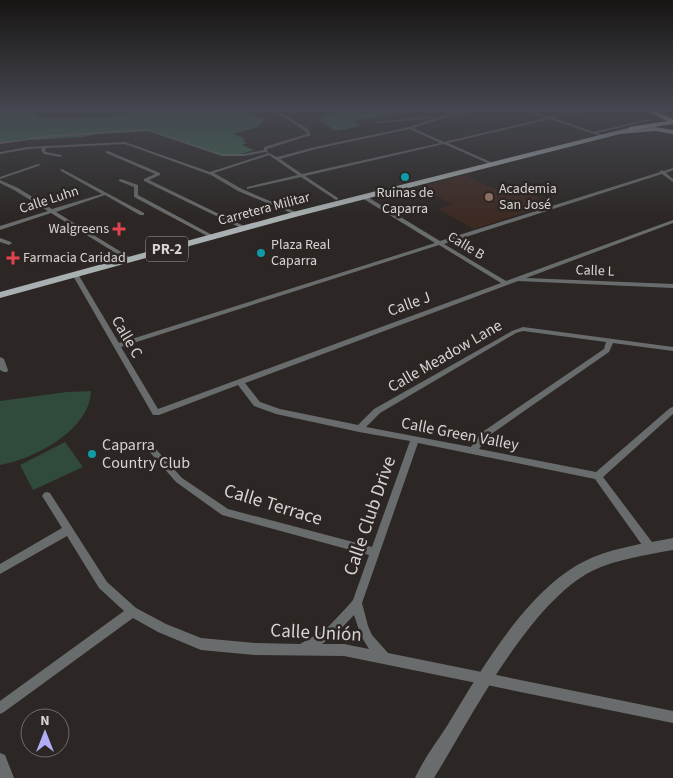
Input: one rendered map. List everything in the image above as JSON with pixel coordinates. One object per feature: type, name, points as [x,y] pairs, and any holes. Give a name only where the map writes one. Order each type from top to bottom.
[{"type":"main road","name":"Carretera Militar","points":[[536,153],[560,146]]},
{"type":"main road","name":"Carretera Militar","points":[[0,295],[296,214],[563,146]]},
{"type":"street","points":[[0,153],[55,146]]},
{"type":"street","points":[[133,146],[210,173],[240,190],[296,214]]},
{"type":"street","points":[[196,146],[222,155],[267,152]]},
{"type":"street","points":[[269,146],[264,149],[336,199]]},
{"type":"street","points":[[276,158],[323,146]]},
{"type":"street","points":[[249,188],[428,146]]},
{"type":"street","points":[[451,146],[492,164]]},
{"type":"street","points":[[45,147],[44,153],[60,156]]},
{"type":"street","points":[[107,152],[158,174],[146,180],[245,228]]},
{"type":"street","points":[[210,173],[267,152]]},
{"type":"street","points":[[479,158],[501,162]]},
{"type":"street","points":[[0,179],[40,165]]},
{"type":"street","points":[[56,172],[68,169]]},
{"type":"street","points":[[116,346],[673,169]]},
{"type":"street","points":[[62,170],[142,214]]},
{"type":"street","points":[[662,171],[673,181]]},
{"type":"street","points":[[0,179],[129,259]]},
{"type":"street","points":[[121,180],[136,186],[136,196],[213,237]]},
{"type":"street","name":"Calle Luhn","points":[[0,228],[105,194]]},
{"type":"street","name":"Calle B","points":[[364,197],[504,284]]},
{"type":"street","name":"Calle J","points":[[156,413],[673,221]]},
{"type":"street","points":[[0,240],[9,243]]},
{"type":"street","name":"Calle C","points":[[75,274],[156,413]]},
{"type":"street","name":"Calle L","points":[[517,279],[673,286]]},
{"type":"street","name":"Calle Meadow Lane","points":[[358,429],[377,411],[514,332],[532,329],[673,349]]},
{"type":"street","points":[[473,451],[484,435],[607,350],[610,340]]},
{"type":"street","points":[[0,359],[4,370]]},
{"type":"street","name":"Calle Green Valley","points":[[240,382],[257,404],[279,412],[598,476]]},
{"type":"street","points":[[651,549],[598,476],[673,410]]},
{"type":"street","name":"Calle Club Drive","points":[[300,650],[326,636],[346,618],[357,604],[415,440]]},
{"type":"street","name":"Calle Terrace","points":[[151,449],[179,480],[225,512],[376,552]]},
{"type":"street","name":"Calle Unión","points":[[47,496],[103,584],[132,612],[162,628],[201,644],[254,649],[344,650],[673,717]]},
{"type":"street","points":[[0,569],[68,530]]},
{"type":"street","points":[[424,778],[516,634],[548,595],[567,579],[607,558],[673,544]]},
{"type":"street","points":[[357,604],[363,633],[373,648],[384,657]]},
{"type":"street","points":[[0,708],[132,612]]},
{"type":"street","points":[[0,760],[7,778]]},
{"type":"shaded area","name":"Academia San José","points":[[465,175],[498,190],[513,186],[551,204],[474,229],[437,209],[452,204],[420,187]]},
{"type":"green space","points":[[199,146],[245,146],[254,150],[241,154],[221,154]]},
{"type":"green space","points":[[91,391],[88,405],[81,418],[71,430],[43,449],[14,462],[0,465],[0,401],[67,392]]},
{"type":"green space","points":[[65,442],[83,467],[33,490],[20,465]]},
{"type":"place","name":"Ruinas de Caparra","points":[[405,177]]},
{"type":"place","name":"Academia San José","points":[[489,197]]},
{"type":"place","name":"Walgreens","points":[[119,229]]},
{"type":"place","name":"Plaza Real Caparra","points":[[261,253]]},
{"type":"place","name":"Farmacia Caridad","points":[[13,258]]},
{"type":"place","name":"Caparra Country Club","points":[[92,454]]}]
